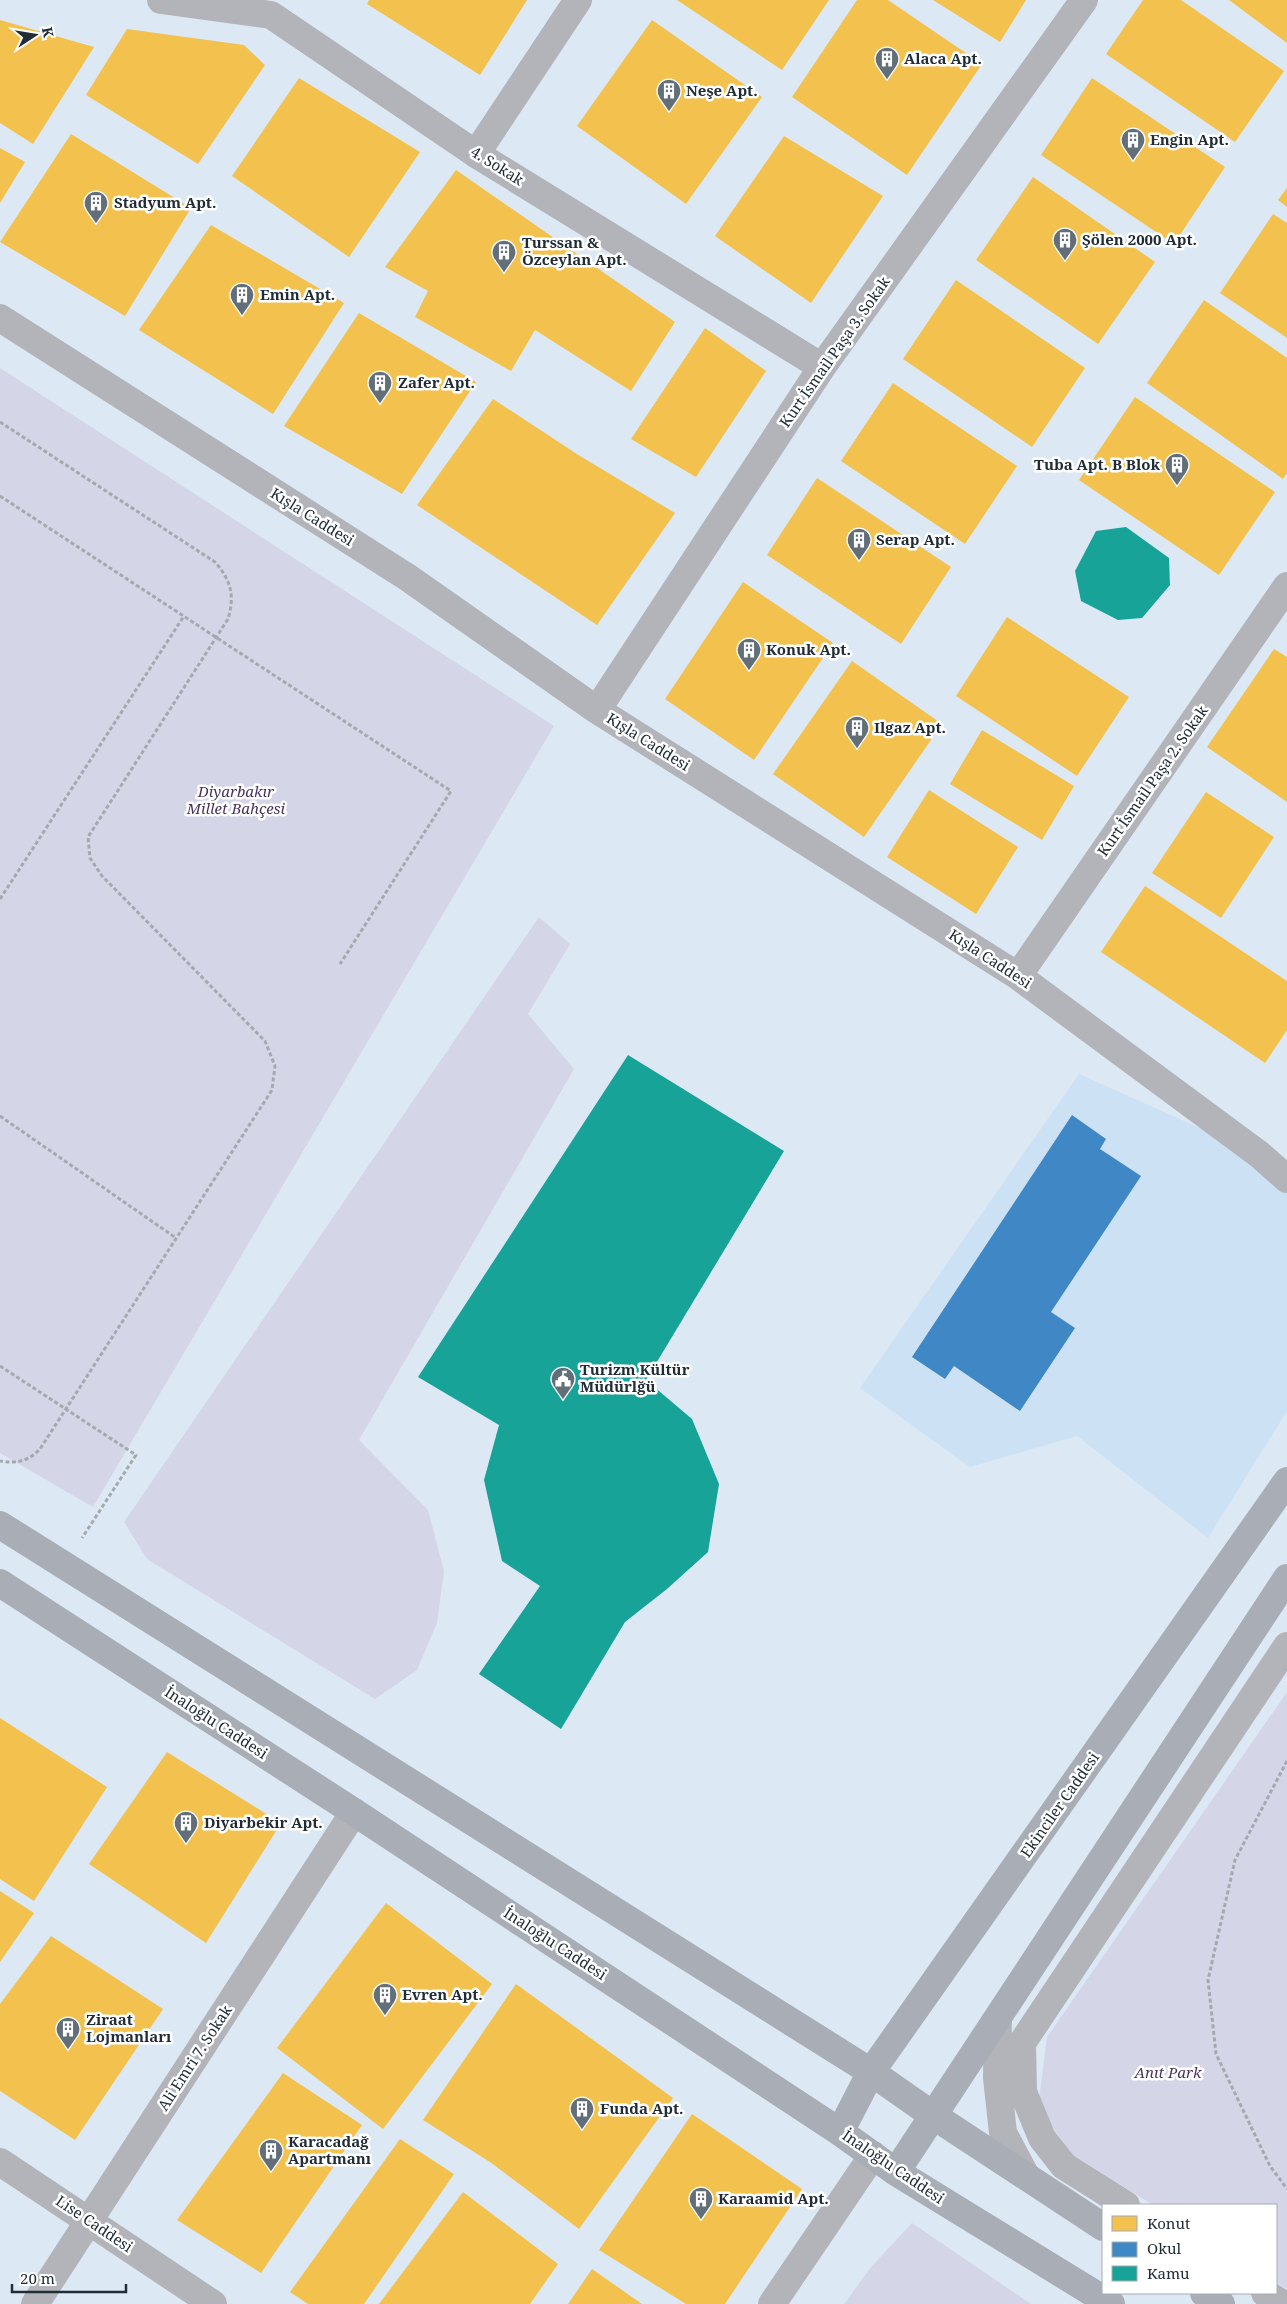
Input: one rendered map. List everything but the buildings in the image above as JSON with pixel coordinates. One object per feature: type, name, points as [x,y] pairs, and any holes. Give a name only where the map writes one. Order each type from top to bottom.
[{"type":"main road","name":"Ekinciler Caddesi","points":[[840,2132],[871,2072],[1287,1481]]},
{"type":"main road","points":[[0,1526],[871,2072],[934,2116],[1102,2226]]},
{"type":"main road","points":[[896,2172],[1287,1578]]},
{"type":"main road","name":"İnaloğlu Caddesi","points":[[0,1583],[354,1812],[840,2132],[896,2172],[1111,2304]]},
{"type":"main road","points":[[1206,2294],[1221,2304]]},
{"type":"street","name":"4. Sokak","points":[[161,0],[272,15],[476,154],[822,367]]},
{"type":"street","points":[[476,154],[578,0]]},
{"type":"street","name":"Kurt İsmail Paşa 3. Sokak","points":[[597,710],[822,367],[1084,0]]},
{"type":"street","name":"Kışla Caddesi","points":[[0,318],[407,578],[597,710],[1018,976],[1260,1155],[1287,1179]]},
{"type":"street","name":"Kurt İsmail Paşa 2. Sokak","points":[[1018,976],[1287,586]]},
{"type":"street","points":[[1260,1155],[1287,1168]]},
{"type":"street","points":[[1124,2204],[1064,2166],[1042,2138],[1023,2092],[1022,2043],[1287,1646]]},
{"type":"street","name":"Ali Emri 7. Sokak","points":[[35,2304],[354,1812]]},
{"type":"street","points":[[998,2018],[997,2078],[1003,2133],[1026,2176]]},
{"type":"street","points":[[772,2304],[873,2155]]},
{"type":"street","name":"Lise Caddesi","points":[[0,2162],[90,2220],[213,2304]]},
{"type":"street","points":[[1267,2294],[1283,2304]]},
{"type":"path","points":[[0,422],[216,562],[224,572],[232,595],[228,619],[88,837],[90,858],[102,876],[265,1041],[275,1066],[272,1090],[34,1456],[13,1464],[0,1461]]},
{"type":"path","points":[[0,496],[451,791],[340,964]]},
{"type":"path","points":[[0,899],[184,616]]},
{"type":"path","points":[[0,1116],[176,1238]]},
{"type":"path","points":[[0,1366],[136,1455],[64,1566]]},
{"type":"path","points":[[1287,1761],[1235,1860],[1208,1980],[1216,2054],[1270,2166],[1287,2189]]},
{"type":"shaded area","points":[[1079,1074],[1260,1155],[1287,1184],[1287,1411],[1208,1538],[1077,1436],[970,1467],[860,1388]]},
{"type":"green space","name":"Diyarbakır Millet Bahçesi","points":[[0,368],[554,726],[93,1507],[0,1453]]},
{"type":"green space","points":[[539,917],[570,944],[528,1014],[574,1069],[359,1440],[428,1510],[444,1571],[437,1623],[417,1670],[375,1699],[147,1559],[124,1522]]},
{"type":"green space","name":"Anıt Park","points":[[1287,1692],[1287,2289],[1277,2283],[1277,2204],[1151,2204],[1073,2155],[1038,2107],[1047,2037]]},
{"type":"green space","points":[[912,2223],[1031,2304],[844,2304],[871,2267]]},
{"type":"place","name":"Alaca Apt.","points":[[887,80]]},
{"type":"place","name":"Neşe Apt.","points":[[669,112]]},
{"type":"place","name":"Engin Apt.","points":[[1133,161]]},
{"type":"place","name":"Stadyum Apt.","points":[[96,224]]},
{"type":"place","name":"Şölen 2000 Apt.","points":[[1065,261]]},
{"type":"place","name":"Turssan & Özceylan Apt.","points":[[504,273]]},
{"type":"place","name":"Emin Apt.","points":[[242,316]]},
{"type":"place","name":"Zafer Apt.","points":[[380,404]]},
{"type":"place","name":"Tuba Apt. B Blok","points":[[1177,486]]},
{"type":"place","name":"Serap Apt.","points":[[859,561]]},
{"type":"place","name":"Konuk Apt.","points":[[749,671]]},
{"type":"place","name":"Ilgaz Apt.","points":[[857,749]]},
{"type":"place","name":"Turizm Kültür Müdürlğü","points":[[563,1400]]},
{"type":"place","name":"Diyarbekir Apt.","points":[[186,1844]]},
{"type":"place","name":"Evren Apt.","points":[[385,2016]]},
{"type":"place","name":"Ziraat Lojmanları","points":[[68,2050]]},
{"type":"place","name":"Funda Apt.","points":[[582,2130]]},
{"type":"place","name":"Karacadağ Apartmanı","points":[[271,2172]]},
{"type":"place","name":"Karaamid Apt.","points":[[701,2220]]}]
